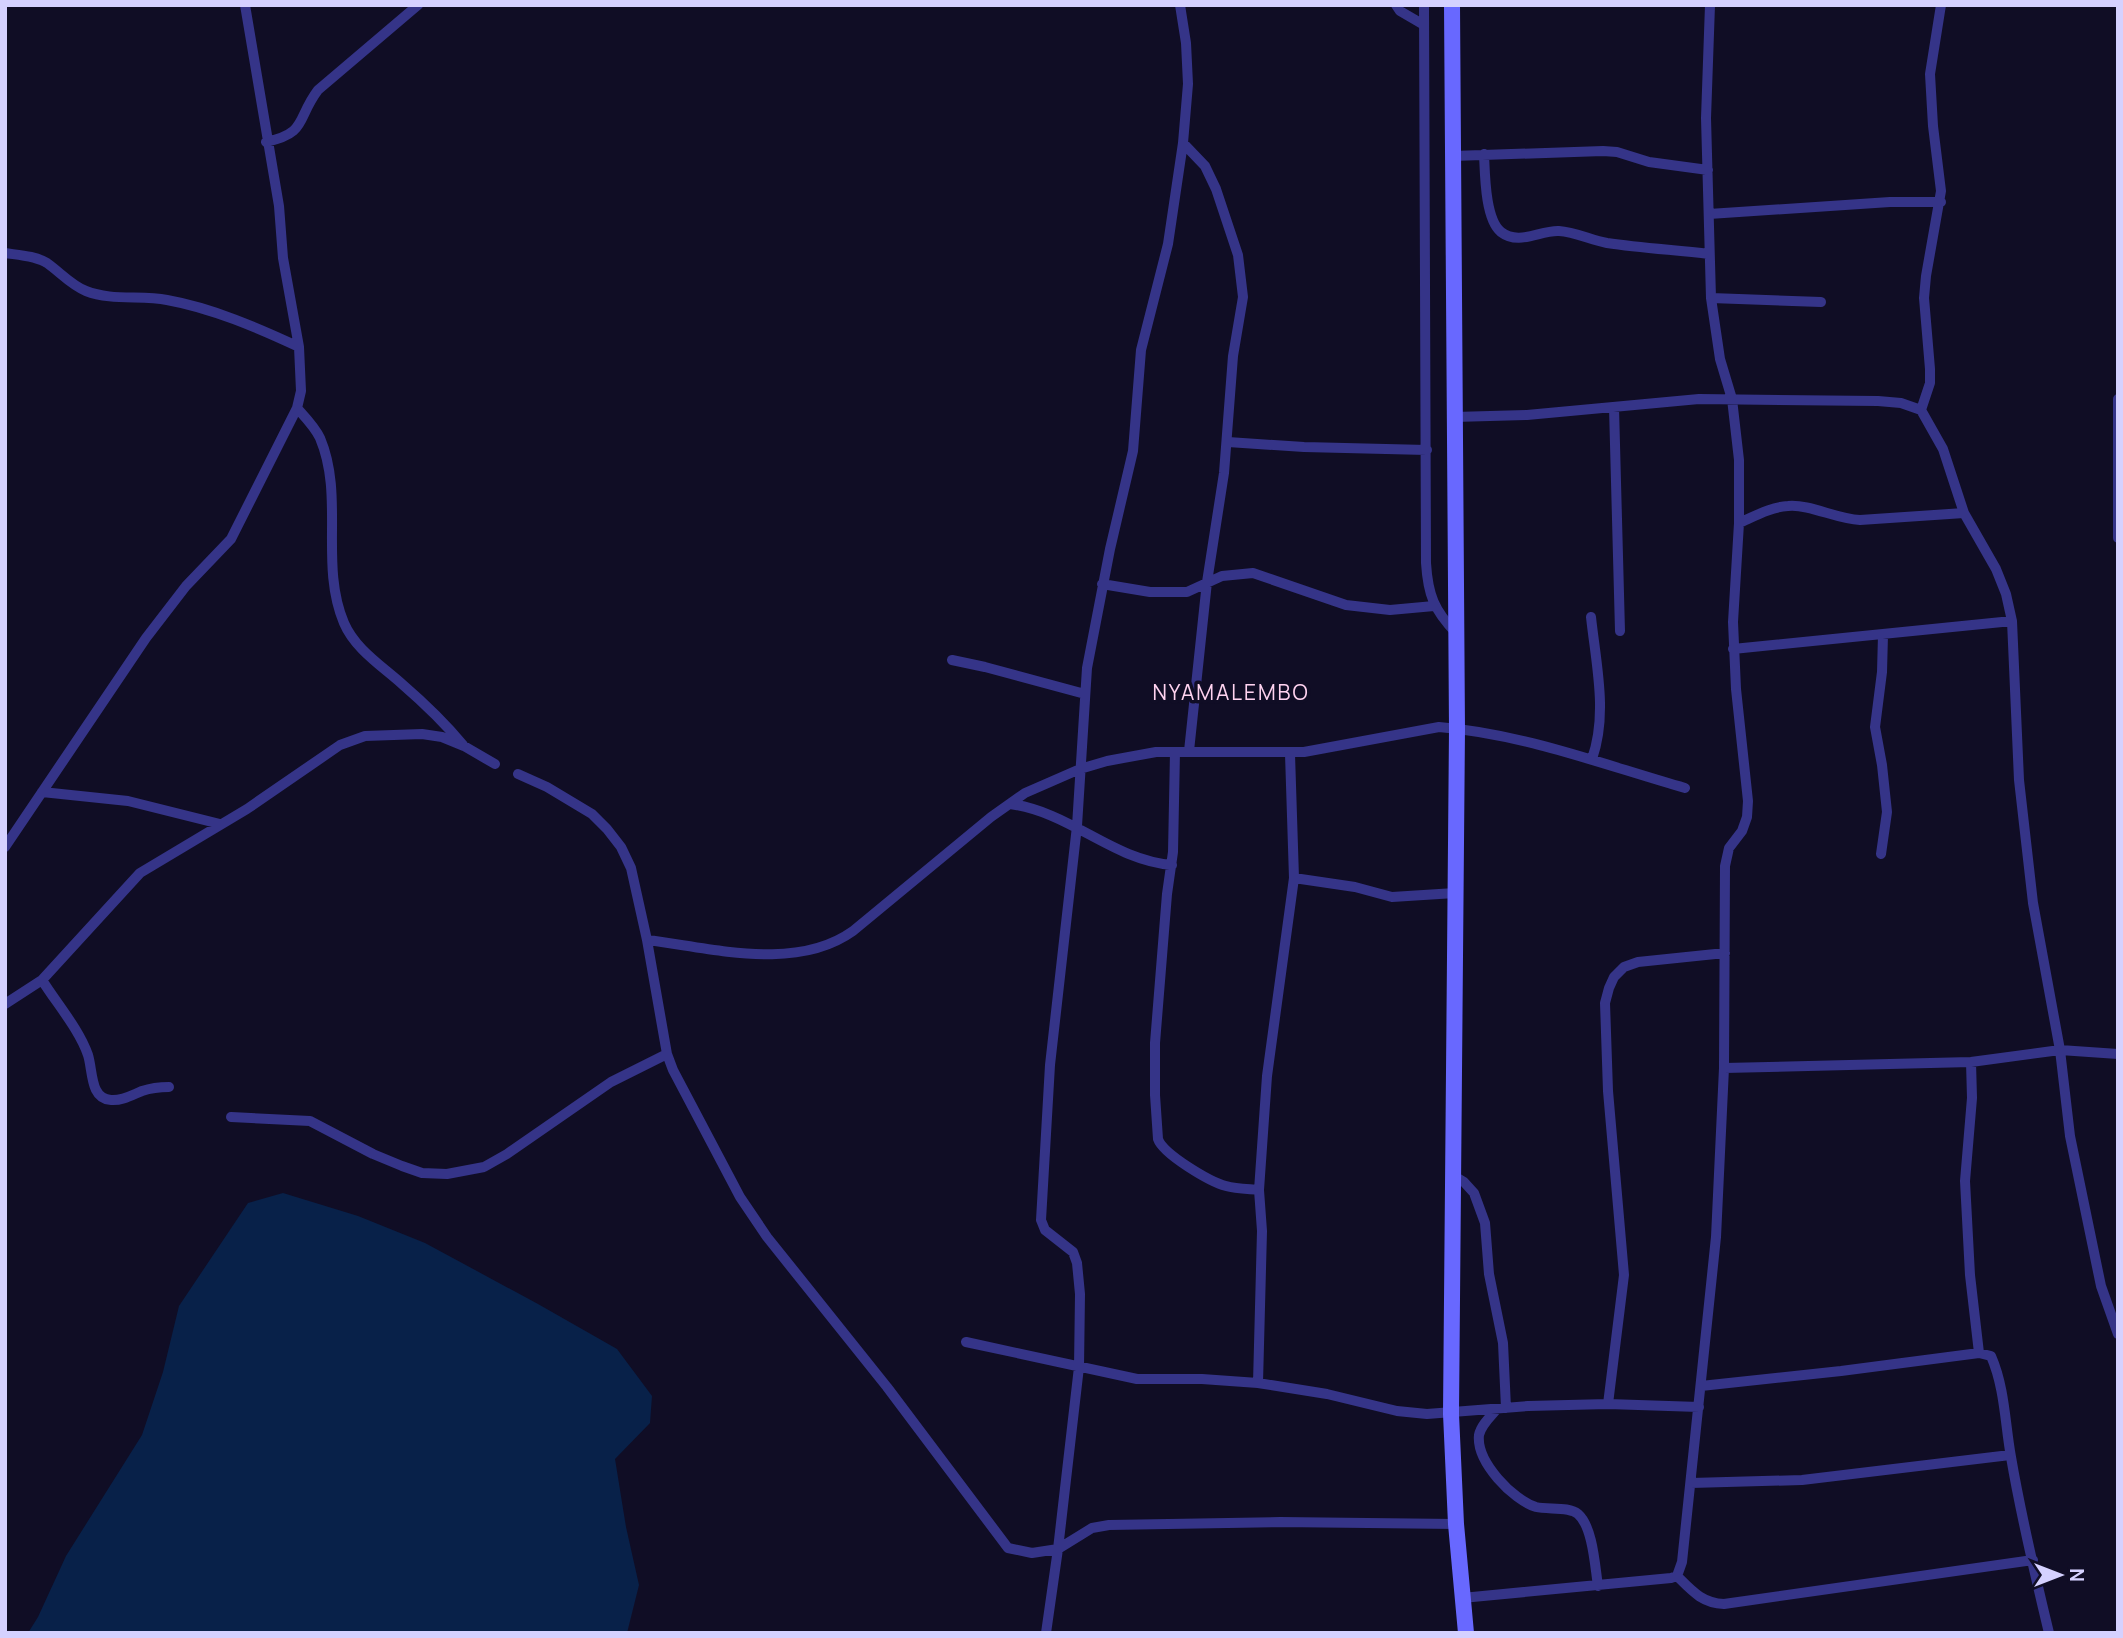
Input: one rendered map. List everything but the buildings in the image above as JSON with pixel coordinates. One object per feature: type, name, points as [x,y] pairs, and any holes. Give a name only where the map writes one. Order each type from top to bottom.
[{"type":"street","points":[[5,846],[155,627],[186,586],[231,539],[297,408],[300,391],[299,347],[283,258],[279,206],[266,142],[245,5]]},
{"type":"street","points":[[266,142],[295,132],[318,90],[418,5]]},
{"type":"street","points":[[1046,1633],[1079,1367],[1077,1263],[1071,1249],[1045,1230],[1040,1211],[1050,1065],[1077,826],[1084,694],[1102,584],[1133,451],[1141,350],[1168,244],[1182,143],[1187,73],[1180,5]]},
{"type":"street","points":[[1396,5],[1424,25]]},
{"type":"street","points":[[1424,5],[1426,563],[1427,580],[1434,606],[1456,633]]},
{"type":"street","points":[[1452,5],[1457,729],[1451,1414],[1456,1524],[1466,1633]]},
{"type":"street","points":[[1677,1576],[1682,1562],[1716,1237],[1724,1068],[1725,866],[1729,848],[1742,831],[1747,817],[1748,801],[1733,649],[1739,460],[1732,399],[1720,359],[1709,254],[1706,118],[1710,5]]},
{"type":"street","points":[[1921,410],[1930,383],[1924,298],[1926,276],[1941,202],[1930,74],[1941,5]]},
{"type":"street","points":[[1182,143],[1200,159],[1211,175],[1238,255],[1242,276],[1242,313],[1233,356],[1228,442],[1220,510],[1207,582],[1189,751]]},
{"type":"street","points":[[1453,156],[1603,151],[1617,152],[1649,162],[1708,170]]},
{"type":"street","points":[[1484,154],[1490,209],[1496,228],[1504,234],[1515,238],[1531,237],[1550,231],[1563,232],[1608,243],[1709,254]]},
{"type":"street","points":[[1709,214],[1890,202],[1941,202]]},
{"type":"street","points":[[5,253],[40,259],[64,279],[86,291],[104,296],[140,296],[171,300],[246,325],[299,347]]},
{"type":"street","points":[[1712,299],[1821,302]]},
{"type":"street","points":[[1454,417],[1527,415],[1699,399],[1878,401],[1901,403],[1921,410],[1943,449],[1964,513],[1996,569],[2006,594],[2011,621],[2025,845],[2041,956],[2060,1051],[2067,1118],[2099,1275],[2118,1334]]},
{"type":"street","points":[[2118,399],[2118,538]]},
{"type":"street","points":[[1614,407],[1620,631]]},
{"type":"street","points":[[297,408],[319,436],[326,457],[332,498],[333,582],[344,625],[358,645],[433,711],[464,746]]},
{"type":"street","points":[[1228,442],[1427,450]]},
{"type":"street","points":[[1739,523],[1788,505],[1860,520],[1964,513]]},
{"type":"street","points":[[1102,584],[1150,592],[1187,592],[1222,576],[1252,573],[1346,605],[1390,610],[1434,606]]},
{"type":"street","points":[[1591,617],[1600,713],[1598,741],[1592,759]]},
{"type":"street","points":[[1733,649],[2011,621]]},
{"type":"street","points":[[1881,854],[1887,812],[1882,765],[1874,727],[1882,672],[1883,635]]},
{"type":"street","points":[[951,660],[1007,672],[1084,694]]},
{"type":"street","points":[[647,940],[746,952],[780,953],[823,948],[853,931],[950,850],[1026,793],[1080,769],[1135,755],[1189,751],[1290,754],[1427,729],[1457,729],[1531,743],[1685,788]]},
{"type":"street","points":[[5,1004],[42,981],[140,873],[340,745],[365,736],[422,734],[442,737],[464,746],[495,764]]},
{"type":"street","points":[[1175,752],[1172,865],[1167,894],[1155,1043],[1157,1139],[1164,1150],[1216,1182],[1259,1190]]},
{"type":"street","points":[[1258,1383],[1262,1231],[1259,1190],[1268,1063],[1285,957],[1294,877],[1290,754]]},
{"type":"street","points":[[518,774],[575,803],[607,828],[621,847],[631,868],[667,1054],[680,1086],[740,1197],[767,1237],[887,1387],[1008,1548],[1032,1553],[1058,1549],[1092,1528],[1109,1525],[1280,1522],[1456,1524]]},
{"type":"street","points":[[42,792],[128,801],[220,824]]},
{"type":"street","points":[[1010,804],[1043,811],[1139,859],[1172,865]]},
{"type":"street","points":[[1294,877],[1355,887],[1392,897],[1455,893]]},
{"type":"street","points":[[1608,1404],[1624,1275],[1609,1112],[1605,1003],[1614,977],[1631,964],[1725,953]]},
{"type":"street","points":[[42,981],[80,1039],[88,1055],[95,1089],[101,1097],[110,1100],[122,1099],[144,1090],[170,1087]]},
{"type":"street","points":[[1724,1068],[1971,1062],[2060,1051],[2118,1054]]},
{"type":"street","points":[[231,1117],[310,1121],[402,1166],[422,1173],[447,1174],[484,1167],[611,1082],[667,1054]]},
{"type":"street","points":[[1971,1062],[1972,1111],[1965,1181],[1970,1275],[1979,1353]]},
{"type":"street","points":[[1454,1176],[1474,1192],[1485,1223],[1489,1274],[1503,1343],[1502,1408],[1483,1426],[1479,1435],[1481,1451],[1502,1483],[1524,1503],[1578,1514],[1587,1528],[1598,1586]]},
{"type":"street","points":[[966,1342],[1137,1379],[1202,1379],[1258,1383],[1327,1394],[1404,1412],[1451,1414],[1502,1408],[1608,1404],[1699,1407]]},
{"type":"street","points":[[1701,1386],[1979,1353],[1991,1356],[1996,1368],[2010,1455],[2049,1633]]},
{"type":"street","points":[[1691,1483],[1802,1480],[2010,1455]]},
{"type":"street","points":[[1677,1576],[1696,1596],[1708,1602],[1724,1604],[2033,1560]]},
{"type":"street","points":[[1462,1598],[1677,1576]]},
{"type":"water","points":[[283,1193],[358,1216],[425,1243],[617,1349],[652,1396],[650,1423],[615,1459],[639,1585],[627,1633],[28,1633],[66,1556],[142,1435],[163,1372],[179,1306],[248,1203]]},
{"type":"district","name":"NYAMALEMBO","points":[[1231,692]]}]
